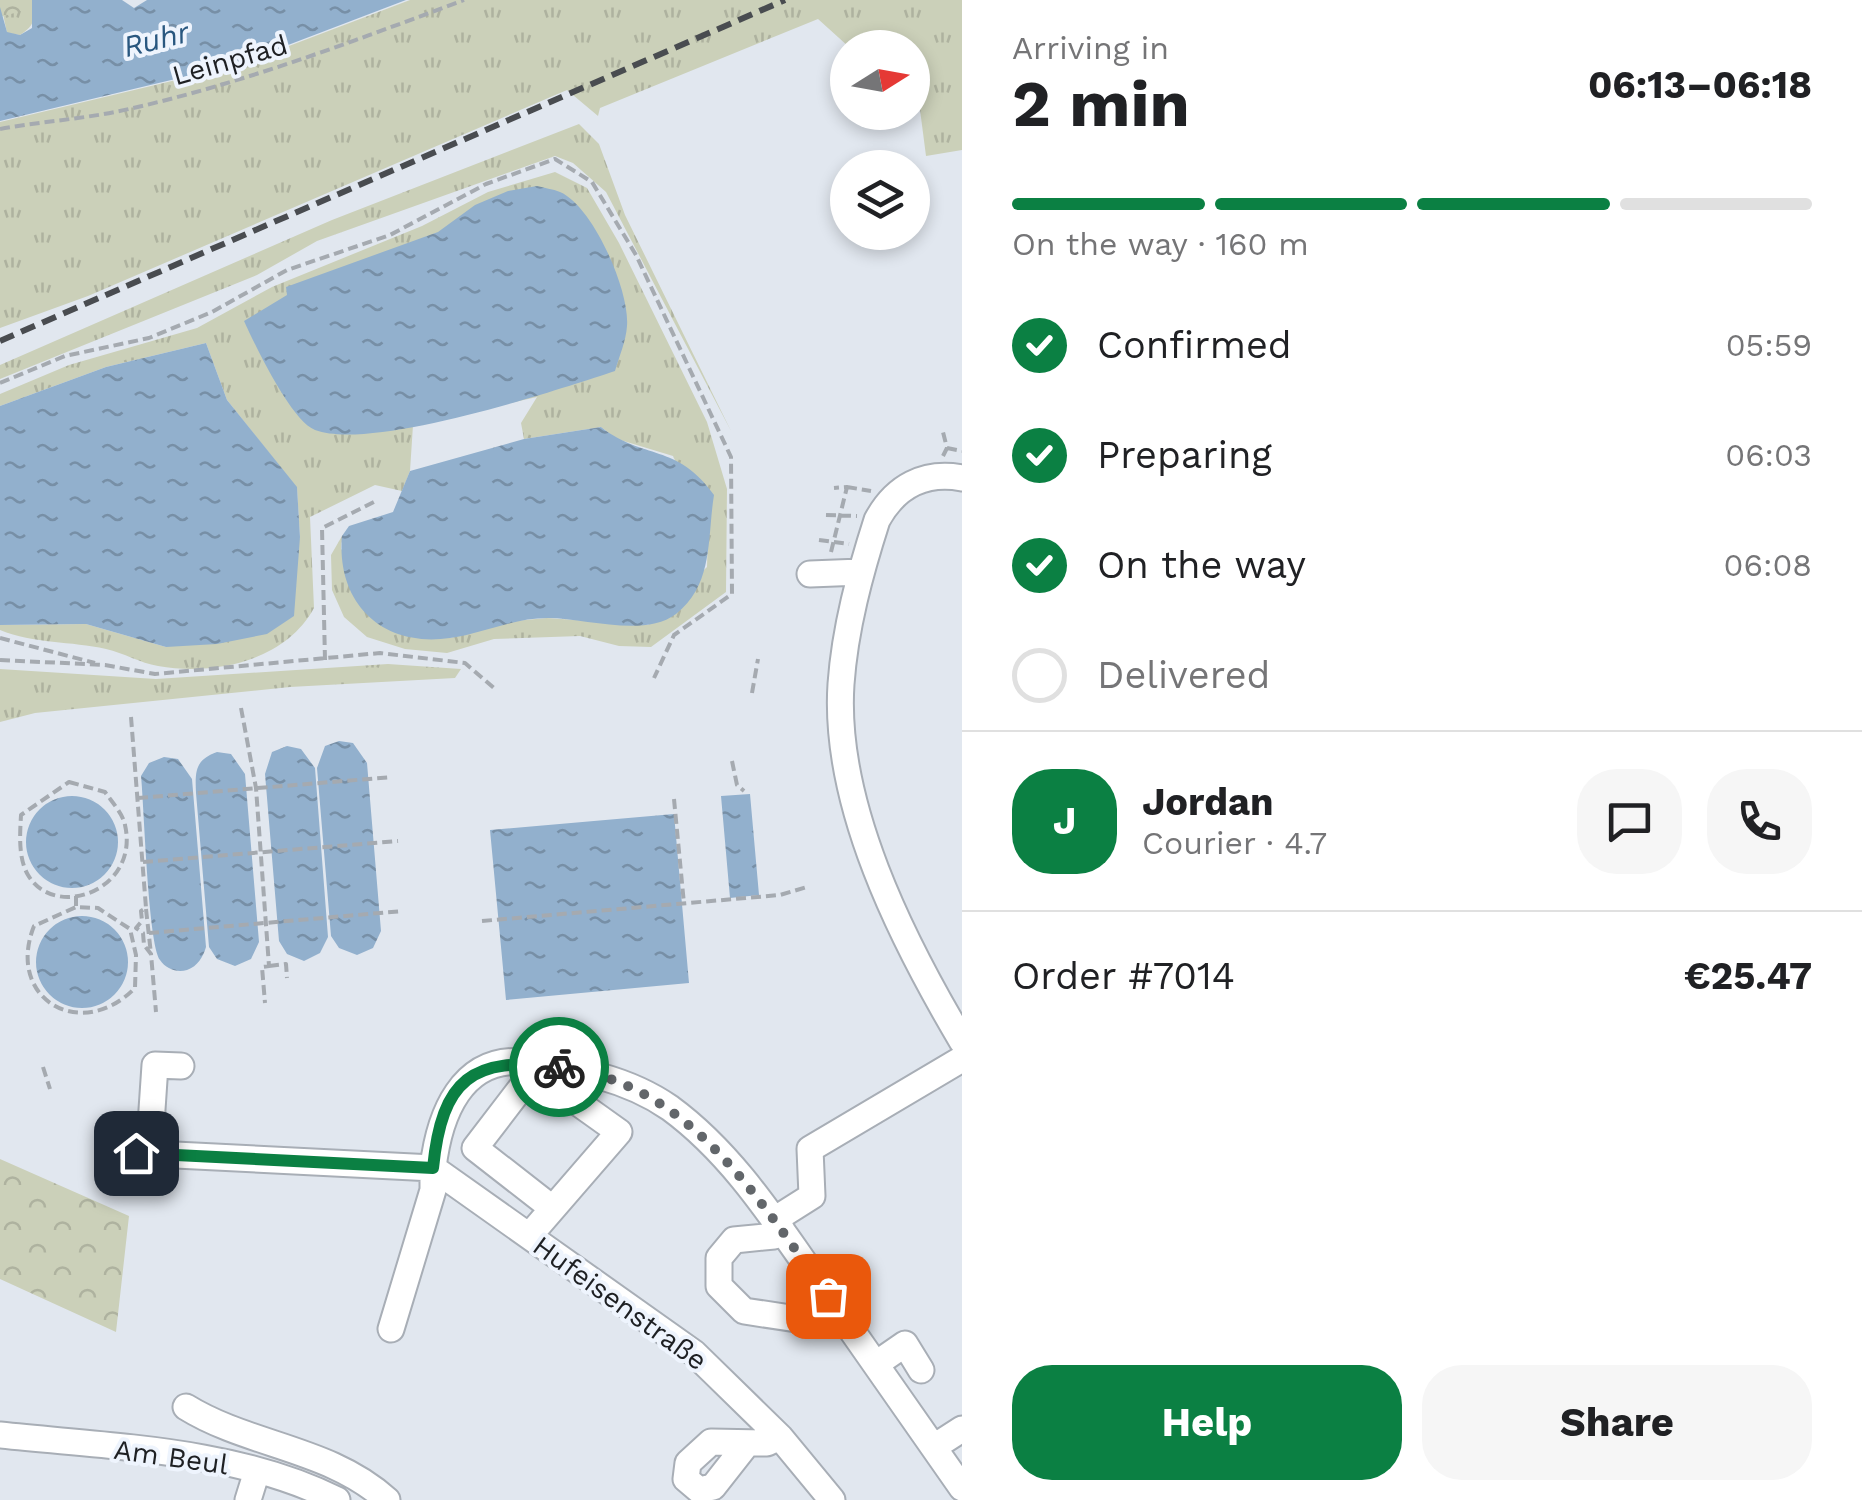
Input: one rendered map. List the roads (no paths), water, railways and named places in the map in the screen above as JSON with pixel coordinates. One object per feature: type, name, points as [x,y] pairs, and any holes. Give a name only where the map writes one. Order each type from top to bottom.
[{"type":"street","points":[[958,463],[914,482],[886,504],[877,520],[864,560],[841,684],[843,739],[856,804],[882,882],[962,1041]]},
{"type":"street","points":[[818,573],[864,560]]},
{"type":"street","points":[[842,1316],[830,1324],[744,1312],[719,1286],[720,1258],[734,1240],[774,1236],[778,1225],[812,1196],[810,1149],[962,1059]]},
{"type":"street","points":[[391,1329],[434,1190],[433,1168],[444,1112],[472,1076],[516,1061],[579,1069],[625,1084],[669,1108],[721,1153],[778,1225],[962,1488]]},
{"type":"street","points":[[181,1066],[154,1066],[142,1154],[433,1168]]},
{"type":"street","points":[[529,1236],[619,1132],[562,1092],[520,1088],[475,1148],[552,1208]]},
{"type":"street","name":"Hufeisenstraße","points":[[433,1168],[694,1353],[780,1437],[832,1500]]},
{"type":"street","points":[[876,1364],[904,1344],[921,1370]]},
{"type":"street","points":[[186,1407],[220,1424],[321,1459],[387,1500]]},
{"type":"street","points":[[934,1448],[962,1428]]},
{"type":"street","name":"Am Beul","points":[[0,1435],[154,1452],[257,1470],[305,1484],[337,1500]]},
{"type":"street","points":[[746,1444],[780,1437]]},
{"type":"street","points":[[248,1500],[257,1470]]},
{"type":"water","name":"Ruhr","points":[[32,0],[122,0],[134,8],[147,0],[406,0],[238,64],[0,121],[0,7],[7,32],[20,35],[32,28]]},
{"type":"water","points":[[537,186],[560,192],[585,214],[616,272],[627,326],[615,371],[462,416],[377,433],[315,430],[295,413],[244,321],[287,295],[286,287],[438,232],[475,205],[508,191]]},
{"type":"water","points":[[206,343],[227,400],[297,487],[300,537],[294,616],[267,634],[217,644],[166,647],[86,624],[0,625],[0,406],[106,367]]},
{"type":"water","points":[[601,427],[687,467],[714,495],[703,575],[688,602],[676,614],[648,625],[631,626],[535,619],[463,636],[426,639],[404,636],[368,616],[347,582],[342,536],[349,526],[393,512],[410,471],[524,439]]},
{"type":"water","points":[[339,741],[353,743],[367,763],[381,931],[373,948],[357,955],[339,948],[331,936],[317,768],[325,746]]},
{"type":"water","points":[[287,746],[301,749],[315,768],[328,937],[320,953],[304,961],[287,954],[279,941],[265,774],[272,752]]},
{"type":"water","points":[[217,752],[231,754],[245,774],[259,942],[251,959],[235,966],[217,959],[209,947],[196,793],[198,767]]},
{"type":"water","points":[[164,757],[178,759],[192,779],[206,947],[197,964],[183,971],[169,968],[160,960],[150,902],[141,776],[149,763]]},
{"type":"water","points":[[750,794],[759,895],[730,898],[721,796]]},
{"type":"water","points":[[72,796],[90,799],[105,809],[115,824],[115,860],[105,875],[90,885],[72,888],[54,885],[39,875],[29,860],[26,842],[29,824],[39,809],[54,799]]},
{"type":"water","points":[[674,814],[689,983],[506,1000],[490,830]]},
{"type":"water","points":[[82,916],[100,919],[115,929],[125,944],[125,980],[115,995],[100,1005],[82,1008],[64,1005],[49,995],[39,980],[36,962],[39,944],[49,929],[64,919]]},
{"type":"railway","points":[[0,341],[785,0]]}]
